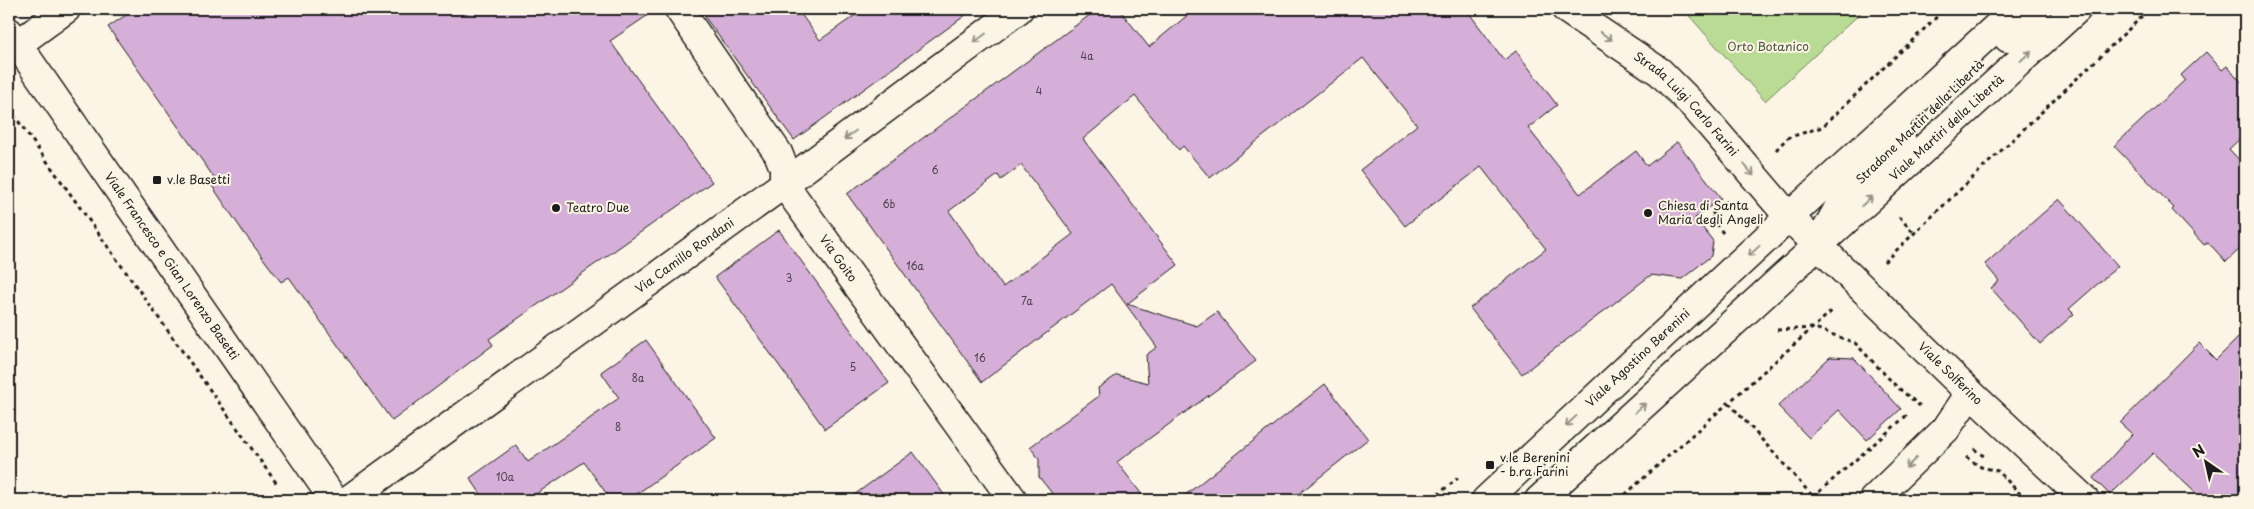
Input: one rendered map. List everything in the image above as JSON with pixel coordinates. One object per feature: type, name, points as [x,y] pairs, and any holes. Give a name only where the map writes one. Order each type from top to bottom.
[{"type":"street","points":[[13,38],[66,9]]},
{"type":"street","name":"Via Goito","points":[[679,9],[778,153],[784,168],[784,184],[1013,500]]},
{"type":"street","name":"Via Camillo Rondani","points":[[348,500],[784,184],[1019,9]]},
{"type":"street","name":"Strada Luigi Carlo Farini","points":[[1566,9],[1660,72],[1694,106],[1789,217],[1818,246]]},
{"type":"street","name":"Stradone Martiri della Libertà","points":[[1789,217],[2016,9]]},
{"type":"street","name":"Stradone Martiri della Libertà","points":[[1818,246],[1847,192],[1905,133],[2037,9]]},
{"type":"street","name":"Viale Martiri della Libertà","points":[[1818,246],[2077,9]]},
{"type":"street","name":"Viale Francesco e Gian Lorenzo Basetti","points":[[13,38],[334,500]]},
{"type":"street","name":"Viale Agostino Berenini","points":[[1486,500],[1789,217]]},
{"type":"street","points":[[1539,500],[1818,246]]},
{"type":"street","name":"Viale Solferino","points":[[1818,246],[1970,393],[2085,500]]},
{"type":"street","points":[[1873,500],[1946,429],[1970,393]]},
{"type":"path","points":[[1619,500],[1815,328],[2150,9]]},
{"type":"path","points":[[9,108],[280,487]]},
{"type":"path","points":[[1815,328],[1855,343],[1896,386],[1946,429]]},
{"type":"path","points":[[1729,404],[1816,500]]},
{"type":"green space","name":"Orto Botanico","points":[[1683,9],[1865,9],[1765,101]]},
{"type":"building","name":"Teatro Due","points":[[135,9],[657,9],[610,41],[712,182],[489,339],[493,345],[392,421],[289,277],[281,282],[244,233],[210,183],[215,179],[108,27]]},
{"type":"building","points":[[699,9],[797,9],[820,40],[864,9],[974,9],[794,140]]},
{"type":"building","points":[[1098,9],[1119,9],[1149,47],[1195,9],[1466,9],[1504,60],[1516,51],[1557,105],[1528,128],[1580,194],[1636,151],[1647,166],[1677,142],[1721,198],[1695,218],[1713,241],[1711,256],[1682,279],[1651,275],[1522,374],[1470,308],[1546,249],[1481,167],[1405,226],[1360,170],[1417,125],[1363,58],[1210,178],[1183,146],[1179,150],[1135,96],[1083,139],[1178,265],[1127,304],[1197,326],[1217,312],[1256,361],[1117,462],[1146,500],[1064,500],[1055,497],[1039,477],[1039,459],[1030,447],[1099,396],[1098,388],[1117,375],[1148,383],[1146,355],[1157,347],[1111,284],[982,382],[847,194]],"holes":[[[1021,165],[1073,234],[1003,287],[949,211],[998,175],[1001,180]]]},
{"type":"building","points":[[2206,52],[2222,70],[2227,66],[2245,86],[2245,134],[2229,149],[2245,166],[2245,244],[2226,262],[2208,242],[2204,245],[2172,210],[2174,208],[2114,146],[2185,80],[2181,75]]},
{"type":"building","points":[[2059,199],[2118,266],[2069,309],[2074,314],[2040,344],[1991,288],[1999,281],[1985,264]]},
{"type":"building","points":[[779,230],[889,383],[825,429],[715,277]]},
{"type":"building","points":[[2245,331],[2245,500],[2203,500],[2153,453],[2110,495],[2093,478],[2132,434],[2120,423],[2199,343],[2216,360]]},
{"type":"building","points":[[646,340],[716,438],[628,500],[611,500],[584,462],[527,500],[485,500],[470,478],[516,445],[528,462],[619,398],[601,372]]},
{"type":"building","points":[[1830,357],[1854,358],[1901,409],[1867,440],[1839,410],[1809,438],[1778,406]]},
{"type":"building","points":[[1325,384],[1368,439],[1291,500],[1179,500]]},
{"type":"building","points":[[913,452],[948,500],[847,500]]},
{"type":"place","name":"v.le Basetti","points":[[157,180]]},
{"type":"place","name":"Teatro Due","points":[[556,208]]},
{"type":"place","name":"Chiesa di Santa Maria degli Angeli","points":[[1648,213]]},
{"type":"place","name":"v.le Berenini - b.ra Farini","points":[[1490,465]]}]
